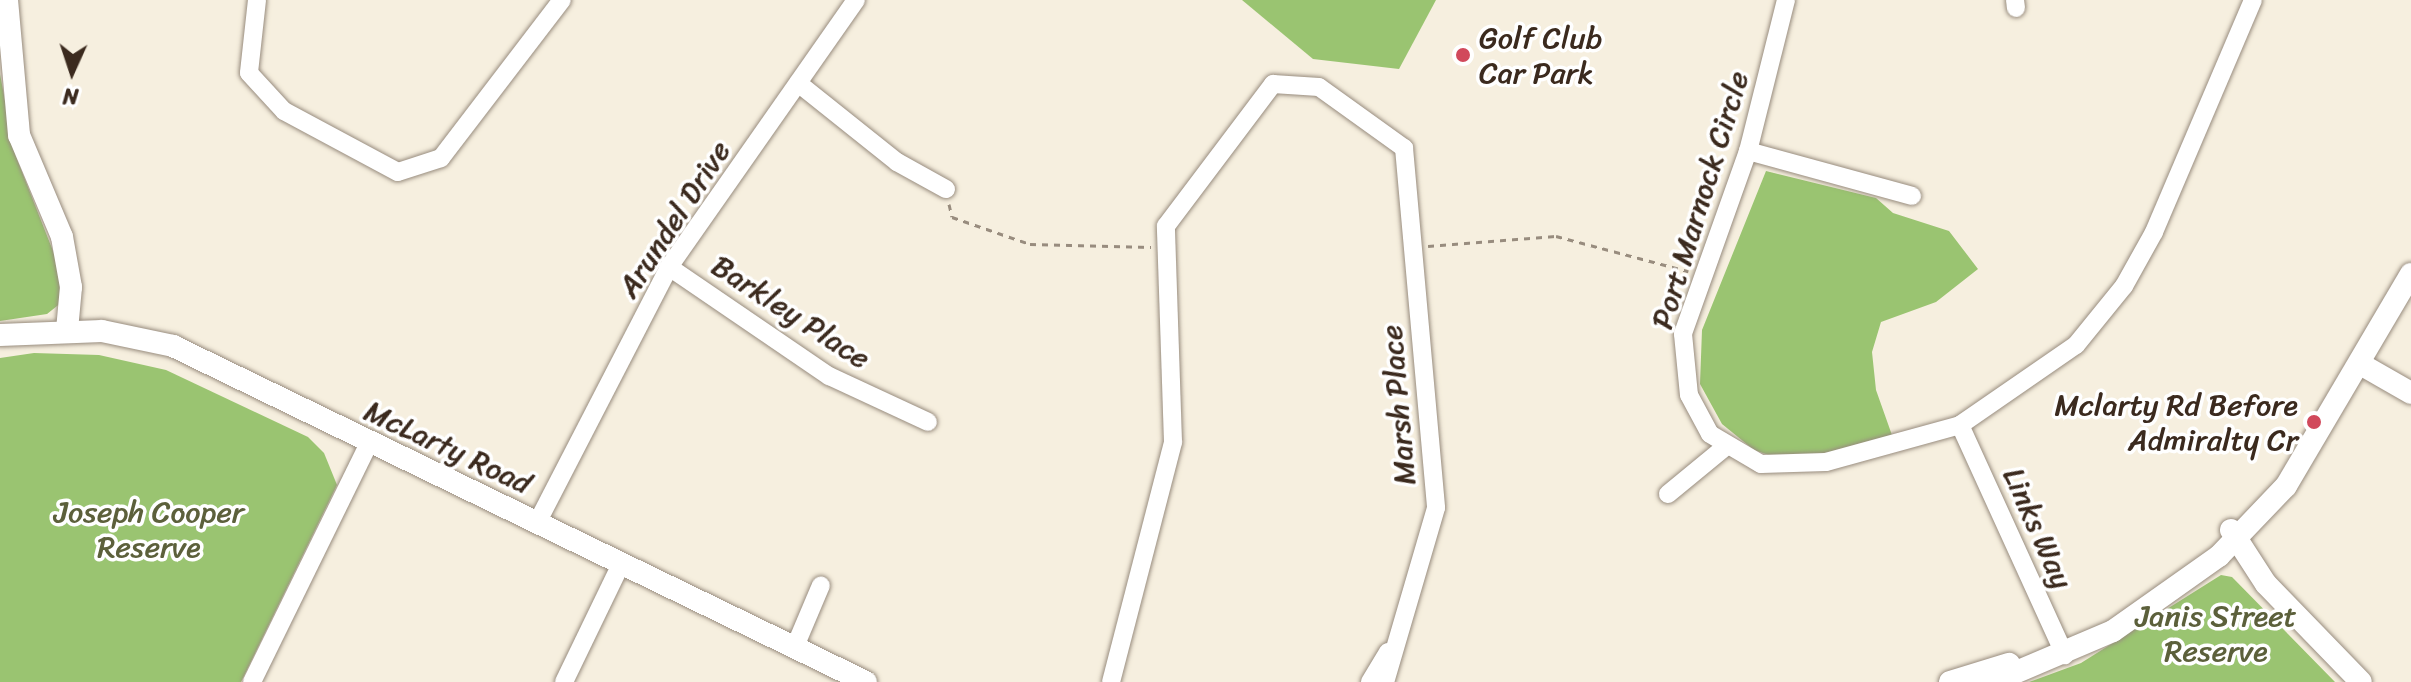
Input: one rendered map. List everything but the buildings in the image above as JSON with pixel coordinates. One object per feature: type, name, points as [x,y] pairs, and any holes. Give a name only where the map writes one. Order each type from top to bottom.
[{"type":"street","points":[[7,0],[19,135],[62,237],[71,287],[67,330]]},
{"type":"street","points":[[257,0],[249,73],[284,111],[398,172],[441,158],[555,2]]},
{"type":"street","name":"Arundel Drive","points":[[537,523],[669,267],[856,0]]},
{"type":"street","name":"Port Marnock Circle","points":[[1724,448],[1689,395],[1683,334],[1748,151],[1786,0]]},
{"type":"street","points":[[1668,494],[1724,448],[1761,464],[1826,462],[1960,425],[2076,345],[2124,286],[2253,0]]},
{"type":"street","points":[[798,83],[897,162],[946,189]]},
{"type":"street","name":"Marsh Place","points":[[1166,247],[1166,226],[1273,84],[1319,87],[1404,148],[1436,508],[1429,547],[1389,650],[1370,682]]},
{"type":"street","points":[[1748,151],[1912,196]]},
{"type":"street","points":[[1111,682],[1173,442],[1166,247]]},
{"type":"street","name":"Barkley Place","points":[[669,267],[829,376],[928,422]]},
{"type":"street","points":[[1993,682],[2157,604],[2234,533],[2304,457],[2362,365],[2411,274]]},
{"type":"street","name":"McLarty Road","points":[[0,335],[67,330],[173,346],[866,682]]},
{"type":"street","points":[[2362,365],[2411,393]]},
{"type":"street","name":"Links Way","points":[[1960,425],[2062,649]]},
{"type":"street","points":[[252,682],[369,443]]},
{"type":"street","points":[[2234,533],[2266,584],[2361,682]]},
{"type":"street","points":[[2215,551],[2266,584]]},
{"type":"street","points":[[564,682],[621,564]]},
{"type":"street","points":[[794,649],[821,585]]},
{"type":"street","points":[[1950,682],[2062,649]]},
{"type":"street","name":"Marsh Place","points":[[1385,682],[1389,650]]},
{"type":"path","points":[[946,189],[952,217],[1030,244],[1166,247]]},
{"type":"path","points":[[1412,248],[1556,236],[1704,276]]},
{"type":"green space","points":[[1242,0],[1436,0],[1399,69],[1313,59]]},
{"type":"green space","points":[[0,74],[15,154],[64,279],[62,302],[47,314],[0,321]]},
{"type":"green space","points":[[1766,171],[1876,198],[1893,213],[1949,231],[1978,269],[1936,302],[1881,322],[1872,352],[1876,390],[1893,438],[1880,445],[1781,459],[1754,450],[1722,424],[1700,384],[1702,330]]},
{"type":"green space","name":"Joseph Cooper Reserve","points":[[34,353],[99,355],[166,370],[308,437],[324,453],[337,485],[241,682],[0,682],[0,358]]},
{"type":"green space","name":"Janis Street Reserve","points":[[2221,575],[2232,577],[2335,682],[2029,682],[2081,663]]},
{"type":"place","name":"Golf Club Car Park","points":[[1463,55]]},
{"type":"place","name":"Mclarty Rd Before Admiralty Cr","points":[[2314,422]]}]
